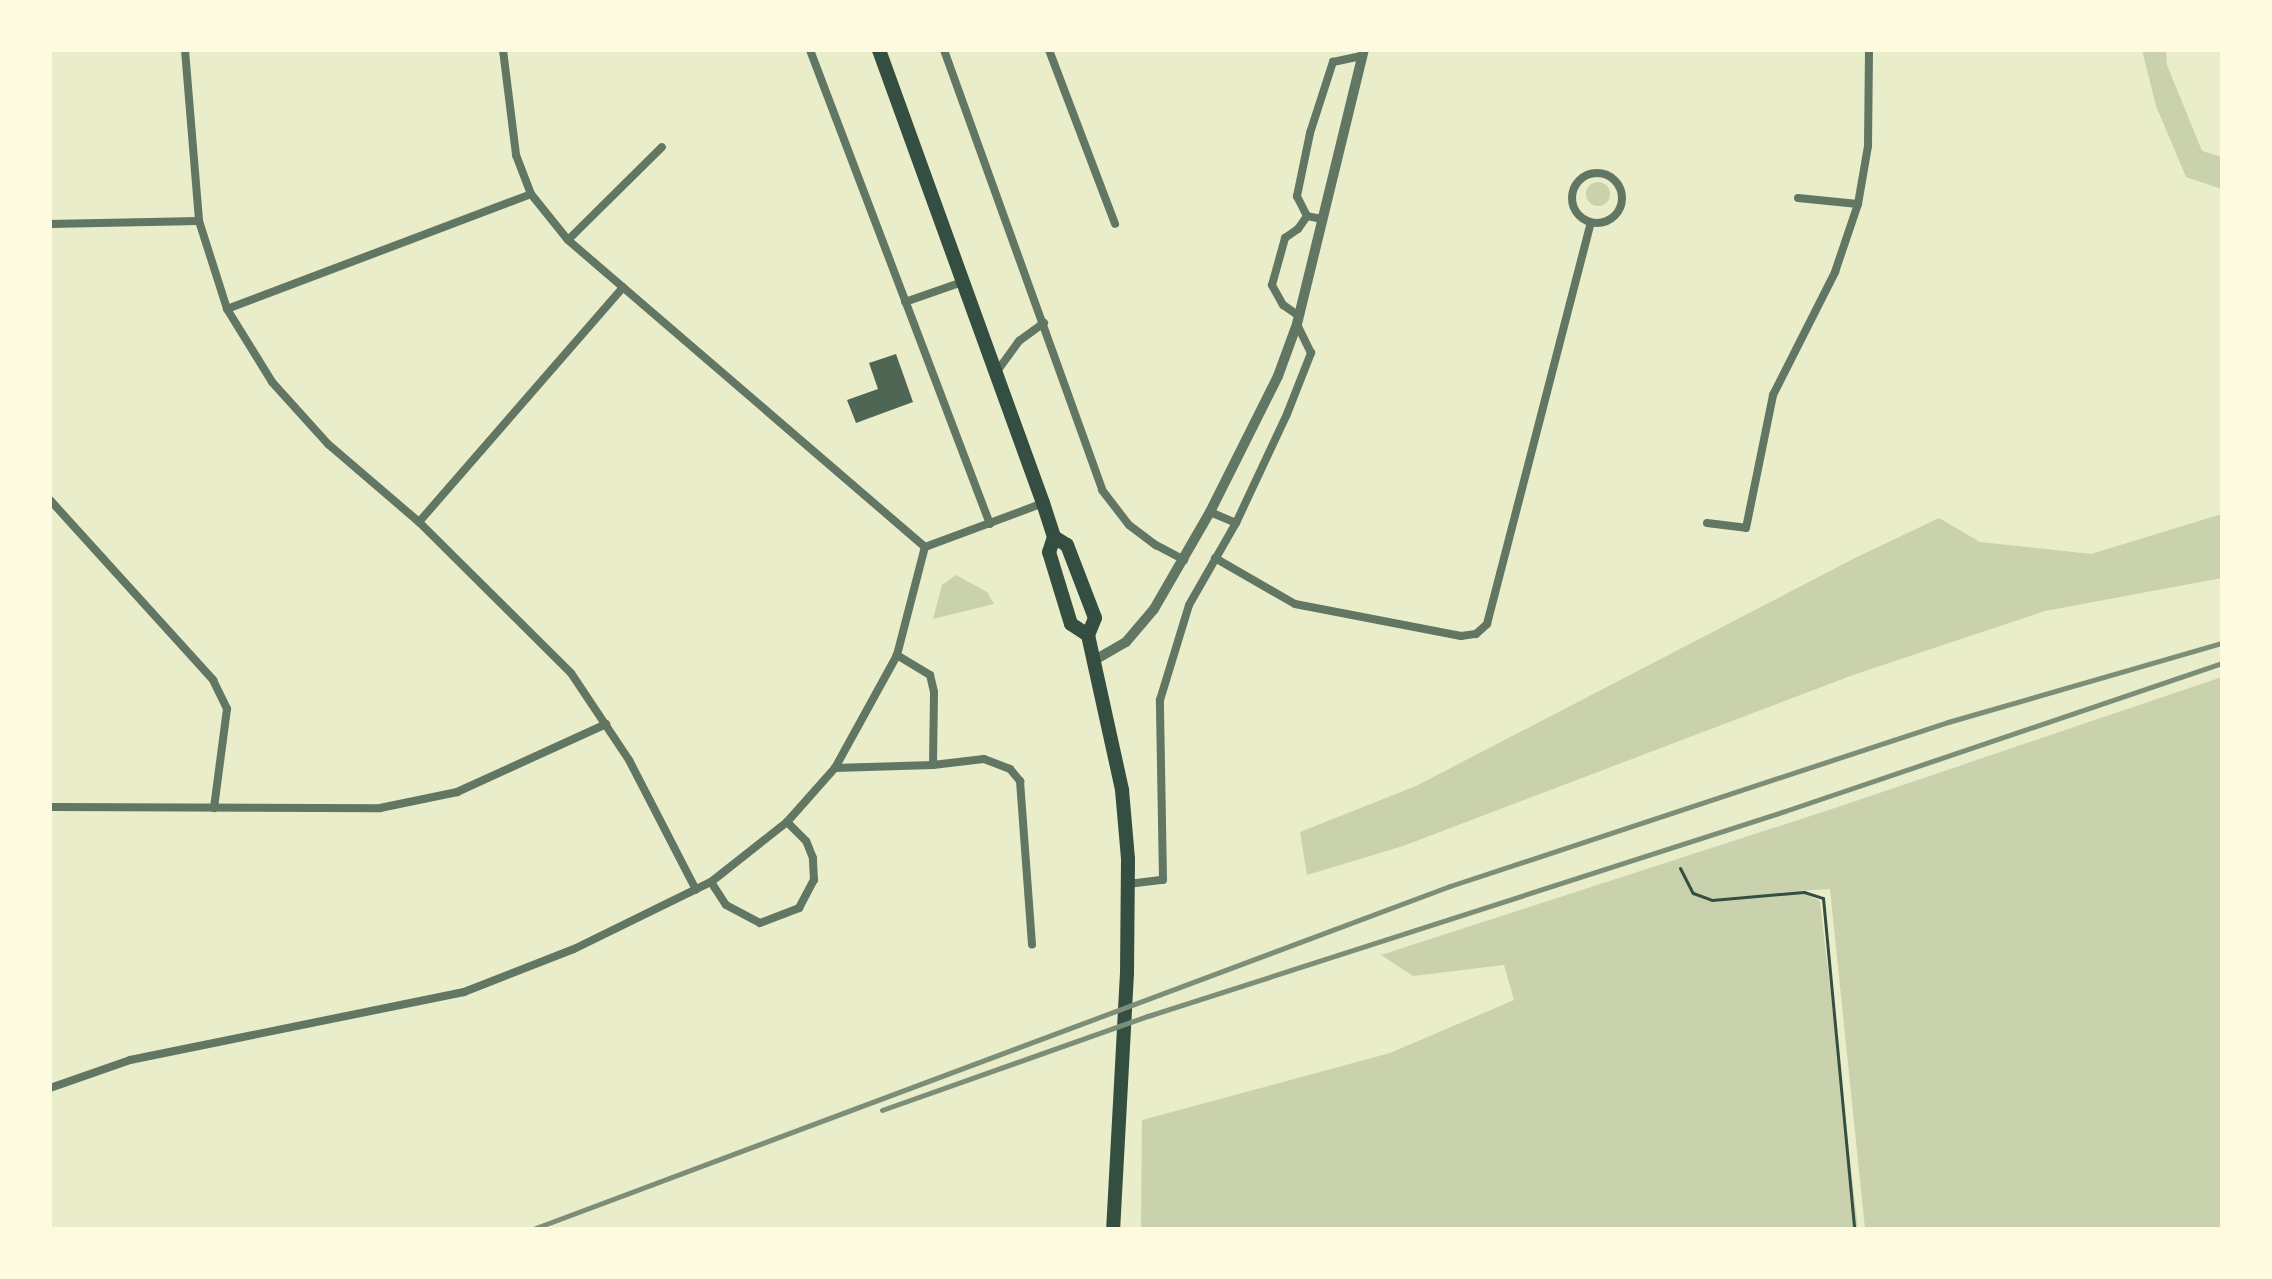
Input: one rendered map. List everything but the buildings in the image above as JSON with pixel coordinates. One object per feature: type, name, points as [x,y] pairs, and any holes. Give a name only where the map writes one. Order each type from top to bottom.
[{"type":"main road","points":[[879,50],[1043,503],[1054,537],[1049,552],[1071,624],[1088,635]]},
{"type":"main road","points":[[1054,537],[1067,545],[1095,618],[1088,635],[1122,790],[1128,884],[1127,973],[1113,1229]]},
{"type":"street","points":[[185,50],[199,221],[227,309],[272,382],[328,444],[419,522],[571,673],[629,760],[696,890]]},
{"type":"street","points":[[503,50],[516,155],[531,194],[568,240],[925,547]]},
{"type":"street","points":[[810,50],[990,524]]},
{"type":"street","points":[[944,50],[1102,490],[1129,525],[1184,560]]},
{"type":"street","points":[[1049,50],[1115,224]]},
{"type":"street","points":[[1707,523],[1746,528],[1773,395],[1835,272],[1858,204],[1868,146],[1869,50]]},
{"type":"street","points":[[1307,216],[1297,196],[1310,133],[1333,62],[1363,53]]},
{"type":"street","points":[[1093,661],[1120,647],[1140,628],[1184,560],[1278,376],[1298,320],[1363,53]]},
{"type":"street","points":[[568,240],[662,147]]},
{"type":"street","points":[[1603,174],[1620,188],[1621,204],[1613,218],[1591,223],[1576,213],[1571,197],[1573,188],[1585,176],[1603,174]]},
{"type":"street","points":[[227,309],[531,194]]},
{"type":"street","points":[[1798,198],[1858,204]]},
{"type":"street","points":[[1307,216],[1322,219]]},
{"type":"street","points":[[1128,884],[1163,880],[1160,700],[1189,605],[1236,523],[1311,353],[1298,320],[1283,305],[1272,285],[1285,238],[1298,229],[1307,216]]},
{"type":"street","points":[[50,224],[199,221]]},
{"type":"street","points":[[1215,558],[1295,604],[1461,636],[1476,634],[1487,624],[1591,223]]},
{"type":"street","points":[[905,302],[962,282]]},
{"type":"street","points":[[419,522],[623,287]]},
{"type":"street","points":[[995,375],[1019,341],[1044,323]]},
{"type":"street","points":[[50,500],[213,680],[227,709],[214,808]]},
{"type":"street","points":[[925,547],[1043,503]]},
{"type":"street","points":[[1210,512],[1236,523]]},
{"type":"street","points":[[50,1088],[130,1060],[464,992],[574,949],[711,882],[787,822],[835,768],[897,655],[925,547]]},
{"type":"street","points":[[897,655],[930,675],[934,692],[933,765]]},
{"type":"street","points":[[50,807],[380,808],[457,792],[606,724]]},
{"type":"street","points":[[835,768],[933,765],[984,759],[1010,769],[1020,781],[1032,945]]},
{"type":"street","points":[[711,882],[726,905],[760,923],[799,908],[814,880],[813,858],[806,841],[787,822]]},
{"type":"path","points":[[1680,868],[1693,893],[1712,900],[1796,892],[1823,898],[1854,1229]]},
{"type":"green space","points":[[2142,50],[2166,50],[2167,65],[2202,151],[2222,157],[2222,189],[2186,177],[2156,106]]},
{"type":"green space","points":[[1598,182],[1607,185],[1610,194],[1607,203],[1598,206],[1589,203],[1586,194],[1589,185]]},
{"type":"green space","points":[[2222,514],[2222,578],[2045,611],[1853,675],[1403,846],[1307,875],[1300,832],[1416,786],[1855,558],[1939,518],[1980,542],[2091,554]]},
{"type":"green space","points":[[956,575],[987,592],[994,604],[933,619],[942,585]]},
{"type":"green space","points":[[2222,677],[2222,1229],[1865,1229],[1830,889],[1799,891],[1820,901],[1858,1229],[1141,1229],[1142,1120],[1390,1053],[1514,1000],[1504,965],[1413,976],[1381,955],[1829,810]]},
{"type":"railway","points":[[533,1229],[1450,886],[1948,722],[2222,643]]},
{"type":"railway","points":[[882,1110],[1148,1016],[1785,811],[2222,663]]}]
